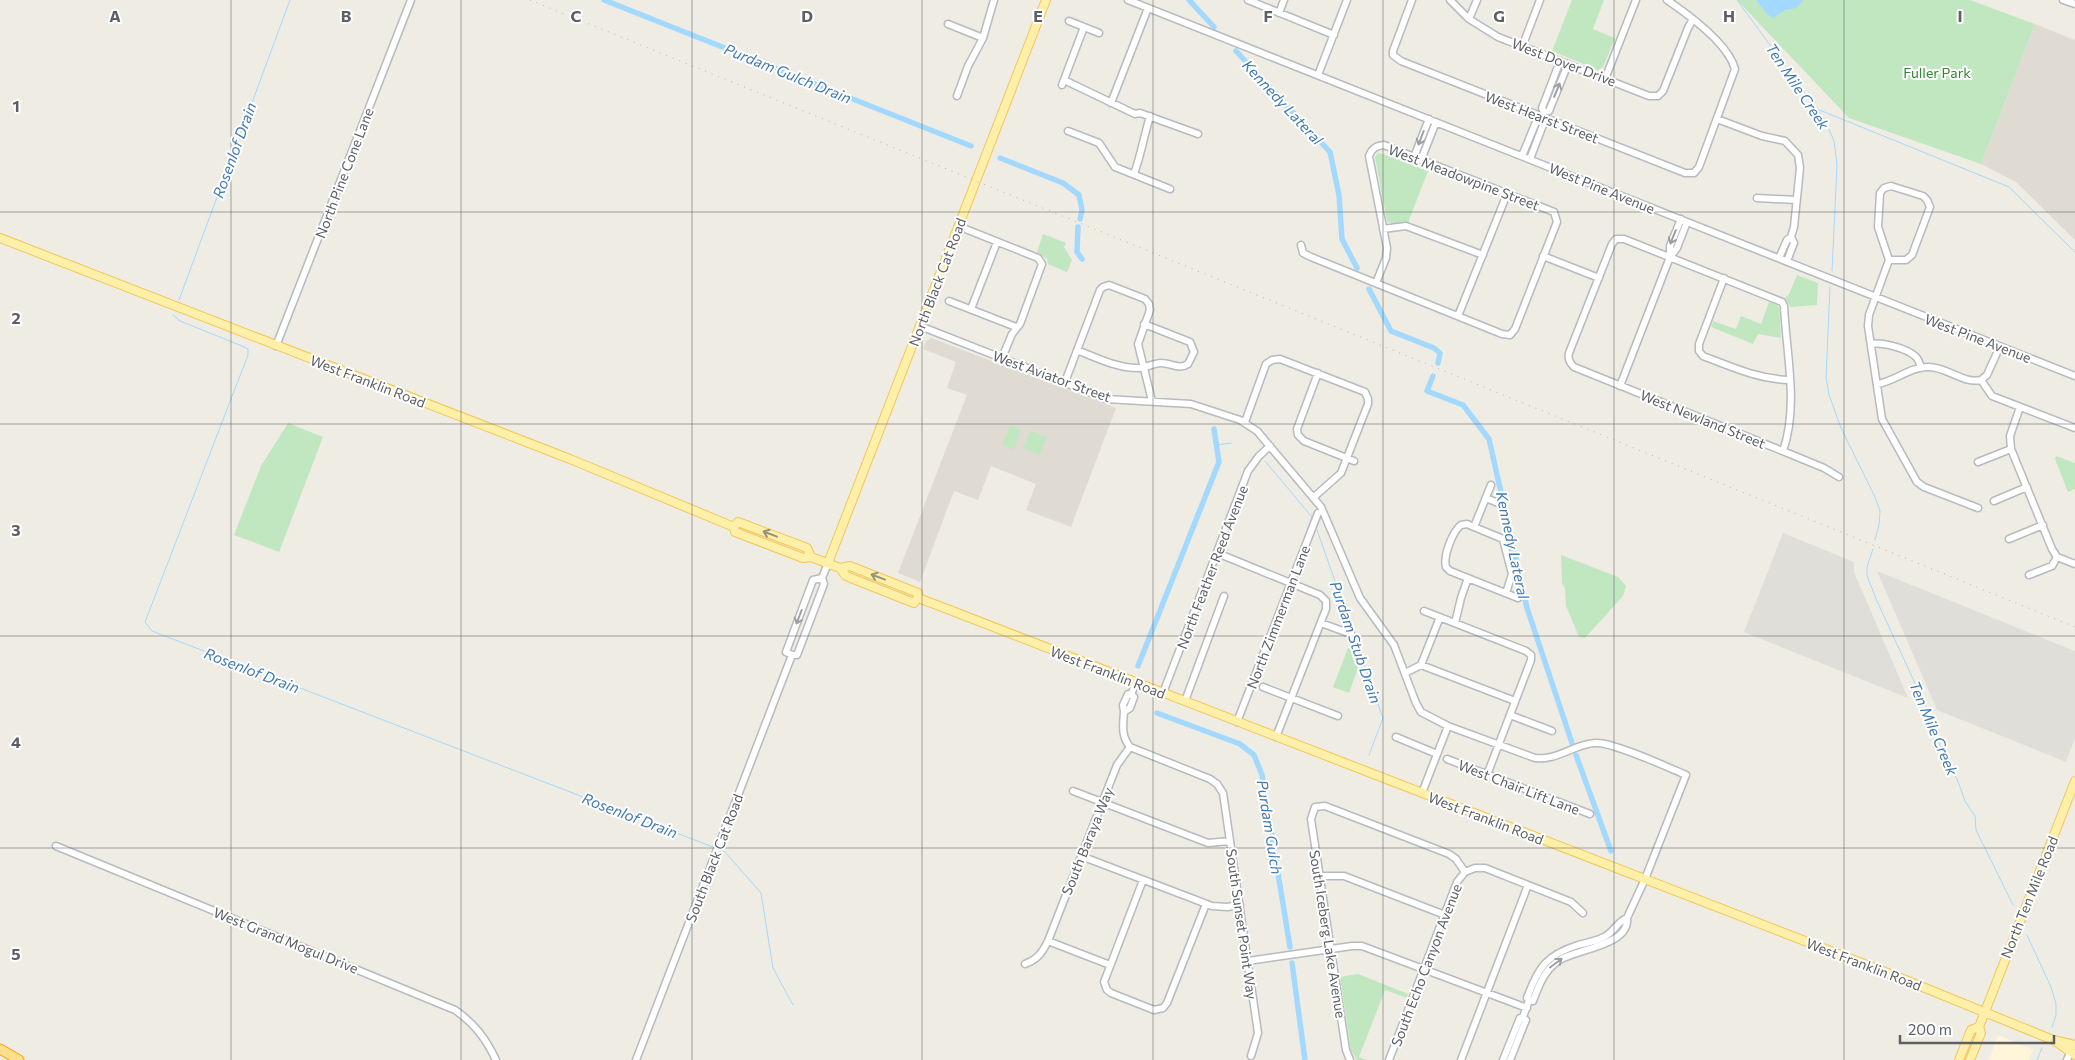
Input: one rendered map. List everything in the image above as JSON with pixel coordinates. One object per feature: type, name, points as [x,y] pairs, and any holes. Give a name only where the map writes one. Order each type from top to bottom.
[{"type":"highway","points":[[0,1049],[19,1060]]},
{"type":"main road","name":"North Black Cat Road","points":[[828,563],[1046,0]]},
{"type":"main road","name":"West Franklin Road","points":[[0,238],[570,459],[734,527],[738,522],[807,548],[811,557],[840,568],[850,566],[918,592],[918,598],[1645,879],[2053,1040],[2075,1045]]},
{"type":"main road","name":"North Ten Mile Road","points":[[1979,1027],[2075,781]]},
{"type":"main road","points":[[1960,1060],[1971,1030],[1979,1027],[1981,1033],[1970,1060]]},
{"type":"main road","name":"West Franklin Road","points":[[2053,1040],[2071,1056]]},
{"type":"street","name":"North Pine Cone Lane","points":[[276,346],[411,0]]},
{"type":"street","points":[[956,96],[968,66],[983,38],[994,0]]},
{"type":"street","name":"West Pine Avenue","points":[[1128,0],[2075,376]]},
{"type":"street","points":[[1248,0],[1334,35]]},
{"type":"street","points":[[1279,13],[1284,0]]},
{"type":"street","points":[[1318,75],[1347,0]]},
{"type":"street","name":"West Hearst Street","points":[[1412,0],[1394,47],[1394,55],[1401,61],[1685,173],[1694,173],[1699,167],[1717,119]]},
{"type":"street","name":"West Dover Drive","points":[[1450,0],[1469,19],[1498,37],[1649,96],[1658,96],[1663,91],[1693,19]]},
{"type":"street","points":[[1469,19],[1477,0]]},
{"type":"street","points":[[1522,47],[1540,0]]},
{"type":"street","points":[[1605,79],[1636,0]]},
{"type":"street","points":[[1667,0],[1693,19],[1730,57],[1735,69],[1717,119],[1762,136],[1785,141],[1798,155],[1800,168],[1794,227],[1791,237],[1787,240],[1779,258]]},
{"type":"street","points":[[2063,0],[2075,4]]},
{"type":"street","points":[[1111,102],[1148,8]]},
{"type":"street","points":[[1069,21],[1099,33]]},
{"type":"street","points":[[948,24],[983,38]]},
{"type":"street","points":[[1084,27],[1063,82],[1135,114],[1140,113],[1150,116],[1198,134]]},
{"type":"street","points":[[1530,159],[1543,125],[1542,108],[1560,61]]},
{"type":"street","points":[[1522,156],[1536,122],[1549,111],[1568,64]]},
{"type":"street","points":[[1134,174],[1141,156],[1142,141],[1150,116]]},
{"type":"street","points":[[1414,157],[1429,119]]},
{"type":"street","points":[[1421,160],[1436,122]]},
{"type":"street","points":[[1068,131],[1099,143],[1115,167],[1170,189]]},
{"type":"street","name":"West Meadowpine Street","points":[[1384,229],[1369,156],[1374,148],[1384,145],[1554,212],[1557,222],[1543,256]]},
{"type":"street","points":[[1889,260],[1906,260],[1912,256],[1930,211],[1929,203],[1923,196],[1895,186],[1884,188],[1880,196],[1878,227],[1889,260],[1868,320],[1885,427],[1917,482],[1924,487],[1978,508]]},
{"type":"street","points":[[1458,316],[1507,194]]},
{"type":"street","points":[[1757,198],[1796,200]]},
{"type":"street","points":[[1620,386],[1670,257],[1670,246],[1684,220]]},
{"type":"street","points":[[958,226],[1038,258],[1041,262],[1042,267],[1020,324],[1016,327],[1002,358]]},
{"type":"street","points":[[1376,283],[1387,253],[1384,229],[1400,226],[1413,227],[1483,255]]},
{"type":"street","points":[[1787,261],[1794,243],[1791,237]]},
{"type":"street","points":[[1301,245],[1304,253],[1311,257],[1502,334],[1510,335],[1515,329],[1543,256],[1599,278],[1612,244],[1616,239],[1624,239],[1782,302],[1784,306],[1792,408],[1784,451]]},
{"type":"street","points":[[971,310],[997,242]]},
{"type":"street","name":"West Newland Street","points":[[1599,278],[1569,353],[1568,360],[1574,367],[1784,451],[1824,468],[1839,477]]},
{"type":"street","points":[[1724,278],[1699,344],[1699,351],[1703,356],[1748,374],[1777,380],[1789,380]]},
{"type":"street","points":[[1065,382],[1100,290],[1105,286],[1111,286],[1145,299],[1149,304],[1150,310],[1138,344],[1152,401]]},
{"type":"street","points":[[949,301],[1016,327]]},
{"type":"street","points":[[1077,350],[1121,367],[1144,368],[1161,363],[1181,368],[1187,366],[1193,354],[1193,347],[1188,341],[1144,324]]},
{"type":"street","name":"West Aviator Street","points":[[920,326],[1106,398],[1191,404],[1245,422]]},
{"type":"street","points":[[1871,344],[1884,343],[1913,355],[1918,360],[1921,368]]},
{"type":"street","points":[[1877,384],[1885,383],[1921,368],[1936,368],[1970,381],[1981,380],[1987,375],[2000,346]]},
{"type":"street","points":[[1314,497],[1337,478],[1368,404],[1367,395],[1361,390],[1318,373],[1280,359],[1272,360],[1266,364],[1245,422],[1257,431],[1314,497],[1326,517],[1360,598],[1394,645],[1421,712],[1448,726],[1535,758],[1542,759],[1597,742],[1613,746],[1686,775],[1645,879],[1627,918],[1628,922],[1617,937],[1606,944],[1566,956],[1549,968],[1540,983],[1533,1001],[1530,1000],[1523,1017],[1520,1018],[1503,1060]]},
{"type":"street","points":[[1318,373],[1297,429],[1298,435],[1304,441],[1354,460]]},
{"type":"street","points":[[1981,380],[1992,396],[2075,428]]},
{"type":"street","points":[[2020,407],[2010,436],[2011,449],[2052,549],[2057,557],[2075,564]]},
{"type":"street","name":"North Feather Reed Avenue","points":[[1163,693],[1248,471],[1259,456],[1270,446]]},
{"type":"street","points":[[1978,462],[2011,449]]},
{"type":"street","points":[[1474,527],[1491,485]]},
{"type":"street","points":[[1994,501],[2027,487]]},
{"type":"street","points":[[1486,498],[1498,503]]},
{"type":"street","name":"North Zimmerman Lane","points":[[1237,722],[1318,513]]},
{"type":"street","points":[[1506,593],[1512,574],[1503,539],[1467,524],[1461,525],[1456,530],[1445,561],[1446,568],[1468,578],[1518,598]]},
{"type":"street","points":[[2009,538],[2043,525]]},
{"type":"street","points":[[1217,553],[1320,595],[1326,601],[1326,610],[1276,737]]},
{"type":"street","points":[[2029,575],[2052,566],[2057,557]]},
{"type":"street","name":"South Black Cat Road","points":[[822,578],[813,580],[786,652],[792,655],[797,655],[824,584],[822,578],[828,563]]},
{"type":"street","points":[[1455,623],[1468,578]]},
{"type":"street","points":[[1184,701],[1224,596]]},
{"type":"street","points":[[1424,610],[1526,651],[1531,655],[1532,660],[1487,774]]},
{"type":"street","points":[[1405,673],[1422,665],[1440,617]]},
{"type":"street","points":[[1321,622],[1351,634]]},
{"type":"street","name":"South Black Cat Road","points":[[636,1060],[792,655]]},
{"type":"street","points":[[1422,665],[1515,701]]},
{"type":"street","points":[[1130,747],[1126,742],[1122,728],[1123,705],[1128,694],[1131,695],[1136,682]]},
{"type":"street","points":[[1262,687],[1338,716]]},
{"type":"street","points":[[1510,714],[1552,731]]},
{"type":"street","points":[[1422,793],[1448,726]]},
{"type":"street","points":[[1396,738],[1437,754]]},
{"type":"street","name":"South Sunset Point Way","points":[[1130,747],[1210,779],[1221,790],[1258,1033],[1251,1056]]},
{"type":"street","name":"South Baraya Way","points":[[1025,964],[1042,954],[1117,765],[1130,747]]},
{"type":"street","name":"West Chair Lift Lane","points":[[1447,759],[1590,814]]},
{"type":"street","points":[[1073,791],[1208,843],[1230,841]]},
{"type":"street","name":"South Iceberg Lake Avenue","points":[[1350,1060],[1346,1050],[1311,819],[1315,807],[1325,806],[1449,854],[1456,859],[1465,872]]},
{"type":"street","name":"West Grand Mogul Drive","points":[[56,846],[455,1010],[469,1020],[483,1035],[496,1060]]},
{"type":"street","points":[[1082,856],[1206,904],[1219,908],[1240,905]]},
{"type":"street","points":[[1465,872],[1475,868],[1485,868],[1571,902],[1583,913]]},
{"type":"street","name":"South Echo Canyon Avenue","points":[[1389,1060],[1457,882],[1465,872]]},
{"type":"street","points":[[1320,876],[1344,876],[1444,915]]},
{"type":"street","points":[[1143,880],[1105,978],[1105,985],[1111,993],[1154,1010],[1163,1008],[1167,1003],[1206,904]]},
{"type":"street","points":[[1461,1060],[1528,885]]},
{"type":"street","points":[[1048,941],[1110,965]]},
{"type":"street","points":[[1248,961],[1362,946],[1527,1008]]},
{"type":"street","points":[[1510,1060],[1526,1020],[1523,1017]]},
{"type":"shaded area","points":[[2035,24],[2075,40],[2075,240],[2016,182],[1981,164]]},
{"type":"shaded area","points":[[931,338],[1116,408],[1071,527],[1026,510],[1036,484],[991,466],[978,500],[954,491],[920,582],[898,573],[967,395],[947,388],[956,362],[923,349],[926,341]]},
{"type":"shaded area","points":[[1783,533],[1854,562],[1854,572],[1908,698],[1744,632]]},
{"type":"shaded area","points":[[1877,571],[2075,651],[2075,738],[2066,762],[1937,710]]},
{"type":"shaded area","points":[[1998,1035],[2033,1050],[2029,1060],[1989,1060]]},
{"type":"green space","points":[[1572,0],[1604,0],[1593,29],[1615,38],[1603,67],[1598,70],[1552,51]]},
{"type":"green space","name":"Fuller Park","points":[[1737,0],[1970,0],[2035,24],[1981,164],[1849,118]]},
{"type":"green space","points":[[1378,153],[1428,171],[1408,223],[1391,224],[1387,221],[1375,157]]},
{"type":"green space","points":[[1043,234],[1066,243],[1064,247],[1072,260],[1067,272],[1048,264],[1047,259],[1037,252]]},
{"type":"green space","points":[[1797,275],[1818,283],[1817,305],[1790,307],[1785,298],[1789,294]]},
{"type":"green space","points":[[1769,302],[1776,304],[1779,308],[1781,338],[1758,334],[1753,344],[1711,327],[1713,321],[1736,329],[1741,316],[1761,324]]},
{"type":"green space","points":[[288,423],[323,437],[279,552],[234,535],[261,466]]},
{"type":"green space","points":[[1010,425],[1021,430],[1014,450],[1002,445]]},
{"type":"green space","points":[[1030,431],[1047,437],[1040,455],[1023,448]]},
{"type":"green space","points":[[2056,456],[2075,463],[2075,489],[2068,492],[2055,459]]},
{"type":"green space","points":[[1561,555],[1618,577],[1626,586],[1623,596],[1585,638],[1579,637],[1566,606],[1565,588],[1562,584]]},
{"type":"green space","points":[[1348,648],[1352,649],[1358,668],[1349,693],[1333,687]]},
{"type":"green space","points":[[1358,974],[1408,994],[1407,998],[1385,990],[1359,1057],[1367,1060],[1357,1060],[1351,1050],[1340,977]]},
{"type":"water","points":[[1756,0],[1803,0],[1797,8],[1785,10],[1773,18],[1767,14]]},
{"type":"waterway","name":"Rosenlof Drain","points":[[179,300],[290,0]]},
{"type":"waterway","name":"Purdam Gulch Drain","points":[[604,0],[971,146]]},
{"type":"waterway","name":"Kennedy Lateral","points":[[1189,0],[1214,27]]},
{"type":"waterway","name":"Ten Mile Creek","points":[[1737,0],[1825,120],[1834,141],[1837,165],[1832,271]]},
{"type":"waterway","name":"Kennedy Lateral","points":[[1236,51],[1330,152],[1339,195],[1342,239],[1357,268]]},
{"type":"waterway","points":[[1817,109],[2009,187],[2075,252]]},
{"type":"waterway","name":"Purdam Gulch","points":[[1000,158],[1063,183],[1079,195],[1082,210],[1080,219]]},
{"type":"waterway","name":"Purdam Gulch","points":[[1078,227],[1077,252],[1082,259]]},
{"type":"waterway","name":"Ten Mile Creek","points":[[1830,287],[1826,377],[1829,395],[1841,428],[1880,511],[1875,540]]},
{"type":"waterway","name":"Kennedy Lateral","points":[[1369,289],[1391,331],[1434,348],[1440,353],[1438,363]]},
{"type":"waterway","name":"Rosenlof Drain","points":[[173,315],[180,321],[248,349],[248,355],[145,622],[152,631],[713,847]]},
{"type":"waterway","name":"Kennedy Lateral","points":[[1433,376],[1427,391],[1463,405],[1489,439],[1527,608],[1572,743]]},
{"type":"waterway","name":"Purdam Gulch","points":[[1138,666],[1219,462],[1214,429]]},
{"type":"waterway","name":"Purdam Stub Drain","points":[[1217,445],[1231,443]]},
{"type":"waterway","name":"Purdam Stub Drain","points":[[1265,461],[1312,517]]},
{"type":"waterway","name":"Purdam Stub Drain","points":[[1317,530],[1353,632]]},
{"type":"waterway","name":"Ten Mile Creek","points":[[1873,549],[1867,567],[1867,576],[1926,707],[1944,757],[1957,779],[1965,801],[1975,816],[1976,830],[2013,905]]},
{"type":"waterway","name":"Purdam Stub Drain","points":[[1354,636],[1383,718],[1369,755]]},
{"type":"waterway","name":"Purdam Gulch","points":[[1157,713],[1240,744],[1254,755],[1262,775],[1290,947]]},
{"type":"waterway","name":"Kennedy Lateral","points":[[1576,755],[1611,851]]},
{"type":"waterway","name":"Rosenlof Drain","points":[[722,851],[725,852],[761,893],[773,968],[793,1005]]},
{"type":"waterway","name":"Ten Mile Creek","points":[[2027,935],[2051,987],[2056,1004],[2056,1015],[2052,1027]]},
{"type":"waterway","name":"Purdam Gulch","points":[[1292,963],[1305,1060]]},
{"type":"waterway","name":"Ten Mile Creek","points":[[2037,1060],[2042,1048]]},
{"type":"railway","points":[[530,0],[2075,627]]}]
